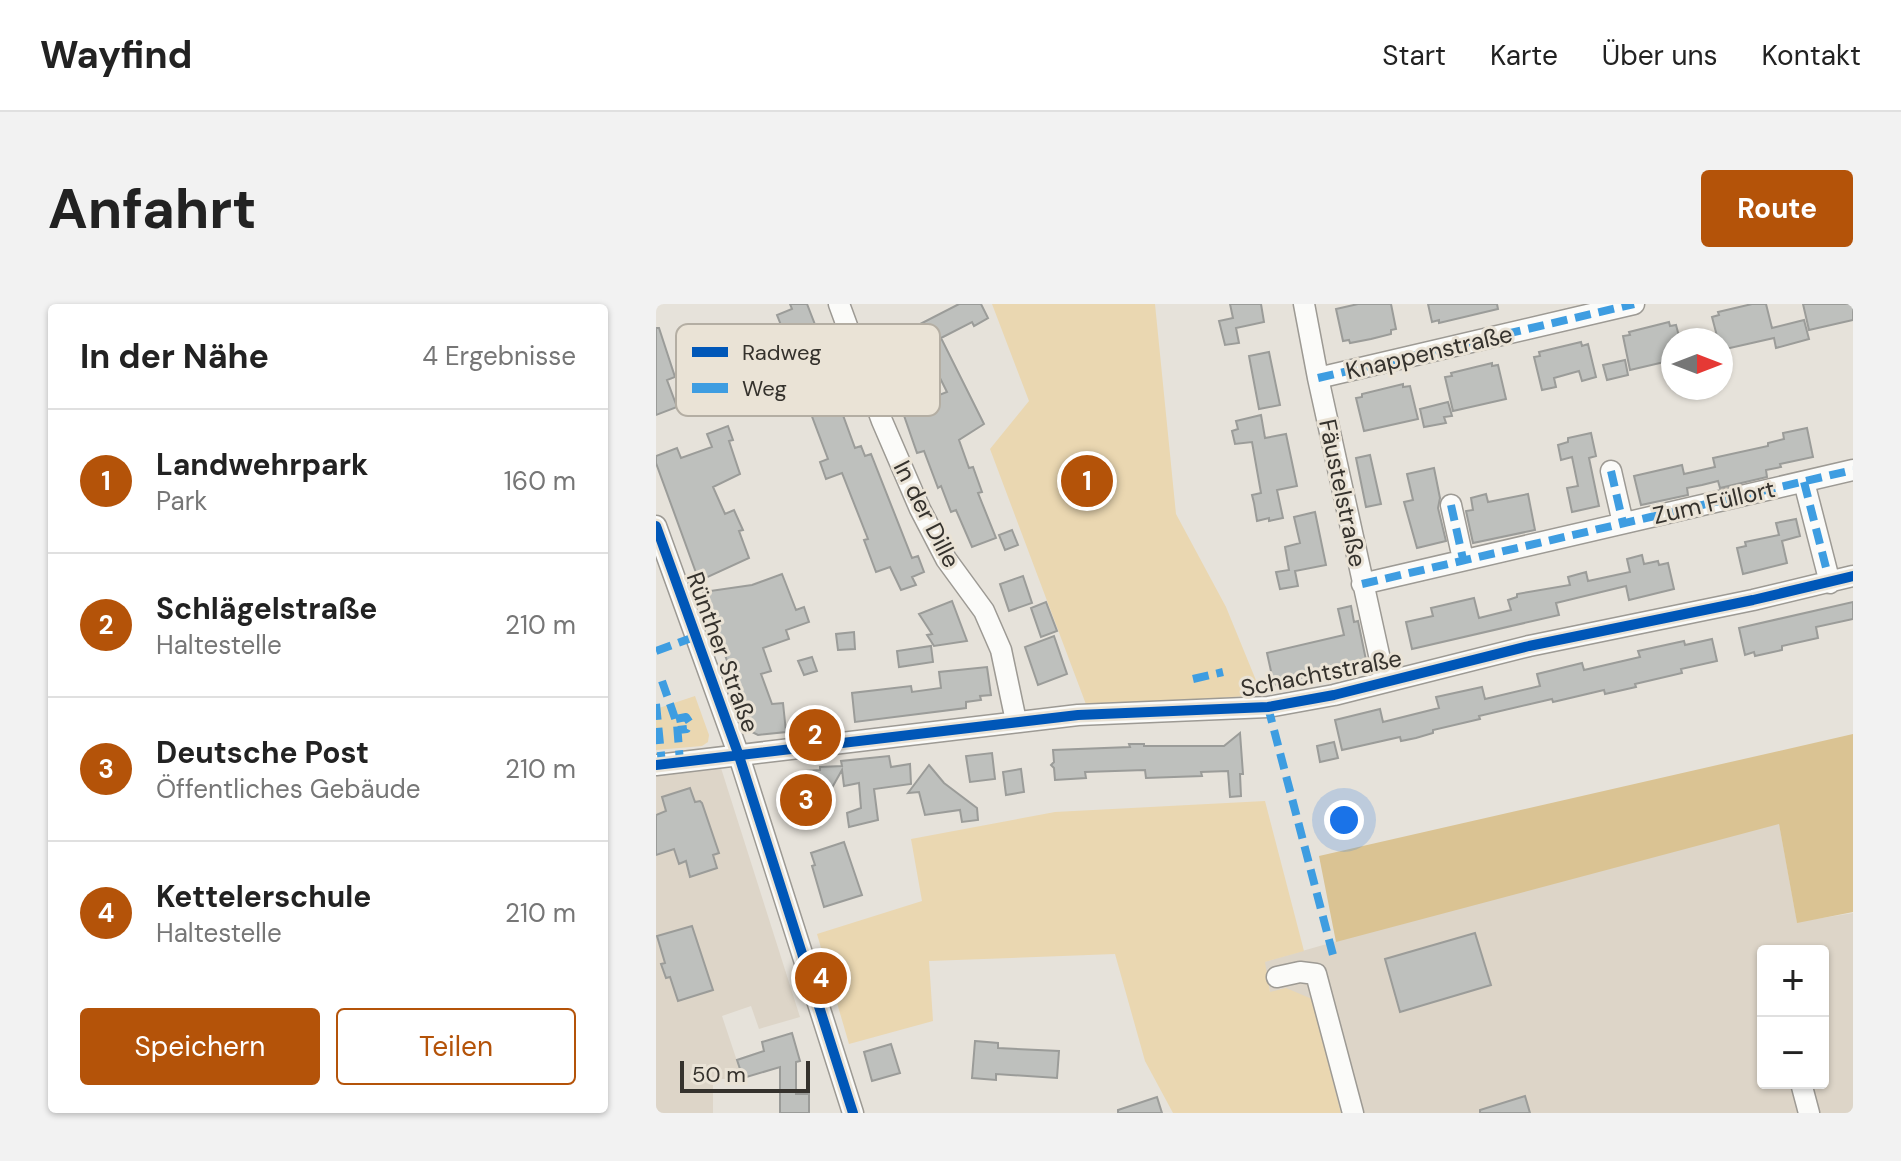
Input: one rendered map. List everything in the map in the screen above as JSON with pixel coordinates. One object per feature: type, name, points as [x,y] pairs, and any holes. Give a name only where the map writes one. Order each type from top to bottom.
[{"type":"street","name":"In der Dille","points":[[839,304],[846,324]]},
{"type":"street","name":"Fäustelstraße","points":[[1304,304],[1385,682]]},
{"type":"street","name":"Knappenstraße","points":[[1318,378],[1634,304]]},
{"type":"street","name":"In der Dille","points":[[880,416],[920,509],[946,559],[990,624],[1001,650],[1016,721]]},
{"type":"street","name":"Zum Füllort","points":[[1362,584],[1853,470]]},
{"type":"street","name":"Zum Füllort","points":[[1611,471],[1623,523]]},
{"type":"street","name":"Zum Füllort","points":[[1804,482],[1830,583]]},
{"type":"street","points":[[1451,505],[1463,559]]},
{"type":"street","name":"Rünther Straße","points":[[656,526],[739,756],[853,1113]]},
{"type":"street","name":"Schachtstraße","points":[[656,765],[1078,715],[1268,707],[1529,646],[1853,576]]},
{"type":"street","points":[[1277,977],[1300,972],[1316,974],[1353,1113]]},
{"type":"street","points":[[1803,1089],[1809,1113]]},
{"type":"shaded area","points":[[992,304],[1155,304],[1176,514],[1226,607],[1262,695],[1087,707],[990,449],[1029,401]]},
{"type":"shaded area","points":[[695,696],[709,735],[708,742],[702,746],[656,750],[656,709]]},
{"type":"shaded area","points":[[1853,734],[1853,912],[1797,923],[1779,824],[1336,942],[1319,856]]},
{"type":"shaded area","points":[[721,768],[800,1017],[759,1029],[751,1006],[722,1016],[743,1079],[713,1079],[713,1113],[656,1113],[656,776]]},
{"type":"shaded area","points":[[1265,801],[1304,951],[1265,962],[1270,992],[1286,988],[1312,999],[1341,1113],[1173,1113],[1145,1061],[1115,954],[929,961],[933,1021],[849,1044],[817,934],[922,901],[911,839],[1055,812]]},
{"type":"shaded area","points":[[1779,823],[1797,922],[1853,913],[1853,1113],[1341,1113],[1312,999],[1270,992],[1264,962]]},
{"type":"building","points":[[790,304],[807,304],[815,324],[781,324],[777,315],[792,309]]},
{"type":"building","points":[[959,304],[981,304],[988,318],[974,326],[972,322],[941,338],[984,424],[959,440],[969,468],[973,467],[982,492],[978,493],[996,538],[972,547],[956,510],[951,512],[941,486],[938,488],[924,451],[917,453],[904,416],[940,416],[940,395],[947,392],[940,378],[940,324],[920,324]]},
{"type":"building","points":[[1230,304],[1261,304],[1264,322],[1236,328],[1239,343],[1225,345],[1219,321],[1233,318]]},
{"type":"building","points":[[1358,304],[1391,304],[1396,329],[1391,330],[1391,334],[1371,339],[1350,343],[1349,340],[1343,341],[1336,309]]},
{"type":"building","points":[[1428,304],[1497,304],[1498,309],[1439,323],[1439,320],[1432,322]]},
{"type":"building","points":[[1766,304],[1772,328],[1804,320],[1809,339],[1776,348],[1774,338],[1733,347],[1733,328],[1715,328],[1712,317],[1719,315],[1718,312]]},
{"type":"building","points":[[1803,304],[1853,304],[1853,320],[1809,330]]},
{"type":"building","points":[[1669,322],[1670,326],[1676,325],[1677,328],[1661,328],[1661,363],[1630,370],[1623,336],[1630,335],[1629,332]]},
{"type":"building","points":[[656,328],[659,328],[675,377],[667,380],[676,407],[656,415]]},
{"type":"building","points":[[1581,342],[1582,346],[1588,344],[1596,377],[1582,381],[1579,371],[1554,378],[1556,387],[1542,390],[1534,357],[1540,356],[1539,352]]},
{"type":"building","points":[[1269,352],[1280,405],[1259,409],[1249,356]]},
{"type":"building","points":[[1625,360],[1628,375],[1607,380],[1603,365]]},
{"type":"building","points":[[1492,363],[1492,366],[1498,365],[1506,399],[1453,411],[1445,377]]},
{"type":"building","points":[[1403,384],[1403,387],[1410,386],[1418,419],[1364,431],[1356,398]]},
{"type":"building","points":[[1448,402],[1452,416],[1444,417],[1446,423],[1424,427],[1420,409]]},
{"type":"building","points":[[1261,415],[1265,438],[1286,434],[1297,486],[1277,490],[1283,518],[1269,521],[1269,518],[1257,521],[1252,495],[1261,493],[1252,442],[1235,444],[1232,431],[1238,429],[1236,421]]},
{"type":"building","points":[[812,416],[843,416],[855,448],[861,446],[865,456],[871,454],[912,558],[918,556],[924,572],[912,577],[916,585],[901,590],[890,567],[876,572],[864,540],[868,539],[842,473],[826,479],[820,462],[828,459]]},
{"type":"building","points":[[728,426],[733,440],[729,441],[740,474],[713,487],[725,514],[734,510],[743,530],[739,531],[749,558],[699,581],[656,456],[677,448],[681,458],[712,447],[707,434]]},
{"type":"building","points":[[1807,428],[1813,457],[1766,470],[1767,477],[1720,488],[1718,481],[1687,488],[1688,495],[1641,505],[1634,476],[1682,465],[1684,474],[1715,467],[1713,458],[1768,446],[1768,443],[1784,439],[1783,433]]},
{"type":"building","points":[[1591,433],[1596,456],[1589,458],[1599,506],[1572,512],[1567,488],[1578,486],[1572,457],[1561,460],[1558,445],[1568,442],[1568,438]]},
{"type":"building","points":[[1370,455],[1381,504],[1366,507],[1356,458]]},
{"type":"building","points":[[1434,468],[1440,498],[1438,508],[1446,541],[1417,548],[1404,502],[1413,500],[1407,474]]},
{"type":"building","points":[[1486,494],[1488,502],[1528,494],[1535,530],[1473,543],[1466,511],[1473,510],[1471,498]]},
{"type":"building","points":[[1315,512],[1326,565],[1295,571],[1298,586],[1280,589],[1276,572],[1289,570],[1285,547],[1300,543],[1294,517]]},
{"type":"building","points":[[1796,519],[1800,536],[1782,541],[1787,563],[1743,574],[1737,548],[1746,546],[1745,542],[1779,535],[1776,523]]},
{"type":"building","points":[[1012,530],[1018,545],[1005,550],[999,535]]},
{"type":"building","points":[[1642,555],[1644,564],[1658,561],[1659,565],[1668,563],[1674,589],[1629,600],[1626,586],[1556,603],[1559,615],[1412,649],[1406,622],[1433,616],[1431,608],[1474,598],[1479,618],[1511,610],[1508,600],[1517,597],[1517,594],[1570,585],[1568,577],[1586,572],[1588,581],[1630,572],[1627,559]]},
{"type":"building","points":[[782,574],[796,610],[804,607],[809,622],[786,630],[789,639],[763,648],[771,671],[761,674],[772,704],[783,703],[786,732],[758,735],[752,732],[703,592],[752,585]]},
{"type":"building","points":[[1023,576],[1032,603],[1009,611],[1000,584]]},
{"type":"building","points":[[952,601],[967,641],[934,646],[927,635],[932,634],[919,614]]},
{"type":"building","points":[[1046,602],[1057,631],[1041,637],[1031,608]]},
{"type":"building","points":[[1853,602],[1853,619],[1816,627],[1818,638],[1782,646],[1782,650],[1745,655],[1739,628]]},
{"type":"building","points":[[1351,606],[1354,622],[1358,621],[1366,660],[1274,685],[1267,653],[1344,635],[1338,609]]},
{"type":"building","points":[[854,632],[855,649],[838,650],[836,634]]},
{"type":"building","points":[[1054,636],[1067,674],[1038,685],[1025,647]]},
{"type":"building","points":[[1712,639],[1717,661],[1681,669],[1682,673],[1635,684],[1636,687],[1605,694],[1604,690],[1553,702],[1552,699],[1479,716],[1480,719],[1433,730],[1433,733],[1416,738],[1401,741],[1400,737],[1342,750],[1335,720],[1380,709],[1383,722],[1439,708],[1436,697],[1482,687],[1485,699],[1540,686],[1537,674],[1582,663],[1584,670],[1640,657],[1638,651],[1684,641],[1685,645]]},
{"type":"building","points":[[931,646],[933,662],[899,667],[897,651]]},
{"type":"building","points":[[812,657],[817,671],[804,675],[798,661]]},
{"type":"building","points":[[987,667],[991,695],[966,702],[966,708],[855,722],[852,693],[911,686],[912,692],[941,688],[939,672]]},
{"type":"building","points":[[1240,733],[1241,796],[1230,797],[1228,771],[1201,772],[1202,776],[1146,778],[1145,770],[1085,772],[1086,778],[1055,780],[1051,765],[1054,762],[1053,750],[1130,747],[1129,744],[1224,746]]},
{"type":"building","points":[[1334,742],[1338,758],[1320,762],[1317,746]]},
{"type":"building","points":[[992,753],[995,779],[970,782],[966,756]]},
{"type":"building","points":[[889,756],[891,767],[910,764],[911,784],[874,789],[878,820],[849,827],[847,813],[861,808],[859,783],[844,786],[842,770],[811,825],[784,810],[806,771],[842,766],[841,761]]},
{"type":"building","points":[[929,765],[944,783],[977,808],[978,820],[962,822],[960,810],[925,815],[919,792],[908,793]]},
{"type":"building","points":[[1021,769],[1024,792],[1006,795],[1003,772]]},
{"type":"building","points":[[690,788],[695,802],[702,803],[719,853],[713,855],[717,868],[690,877],[686,861],[679,864],[674,849],[656,855],[656,815],[666,811],[662,797]]},
{"type":"building","points":[[844,842],[862,895],[824,907],[811,853]]},
{"type":"building","points":[[692,926],[713,990],[678,1001],[670,977],[666,978],[661,964],[665,963],[657,936]]},
{"type":"building","points":[[1475,933],[1491,985],[1400,1012],[1385,959]]},
{"type":"building","points":[[792,1033],[800,1061],[796,1062],[796,1094],[809,1094],[809,1113],[780,1113],[780,1067],[743,1078],[737,1060],[764,1051],[762,1042]]},
{"type":"building","points":[[975,1041],[998,1043],[998,1048],[1059,1051],[1057,1078],[996,1074],[996,1080],[972,1078]]},
{"type":"building","points":[[891,1044],[900,1073],[872,1081],[864,1052]]},
{"type":"building","points":[[1525,1096],[1530,1113],[1480,1113],[1480,1110]]},
{"type":"building","points":[[1157,1097],[1162,1113],[1118,1113],[1118,1110]]},
{"type":"marked path","points":[[1318,378],[1634,304]]},
{"type":"marked path","points":[[1362,584],[1853,470]]},
{"type":"marked path","points":[[1611,471],[1623,523]]},
{"type":"marked path","points":[[1804,482],[1830,583]]},
{"type":"marked path","points":[[1451,505],[1463,559]]},
{"type":"marked path","points":[[656,651],[697,636]]},
{"type":"marked path","points":[[1193,679],[1223,672]]},
{"type":"marked path","points":[[662,681],[677,724],[680,762]]},
{"type":"marked path","points":[[656,704],[662,764]]},
{"type":"marked path","points":[[1268,707],[1333,955]]},
{"type":"marked path","points":[[676,719],[686,717],[690,723],[687,729],[678,730]]},
{"type":"cycle path","points":[[656,526],[739,756],[853,1113]]},
{"type":"cycle path","points":[[656,765],[1078,715],[1268,707],[1334,695],[1529,646],[1853,576]]},
{"type":"place","name":"Landwehrpark","points":[[1087,481]]},
{"type":"place","name":"Schlägelstraße","points":[[815,735]]},
{"type":"place","name":"Deutsche Post","points":[[806,800]]},
{"type":"place","name":"Kettelerschule","points":[[821,978]]}]
